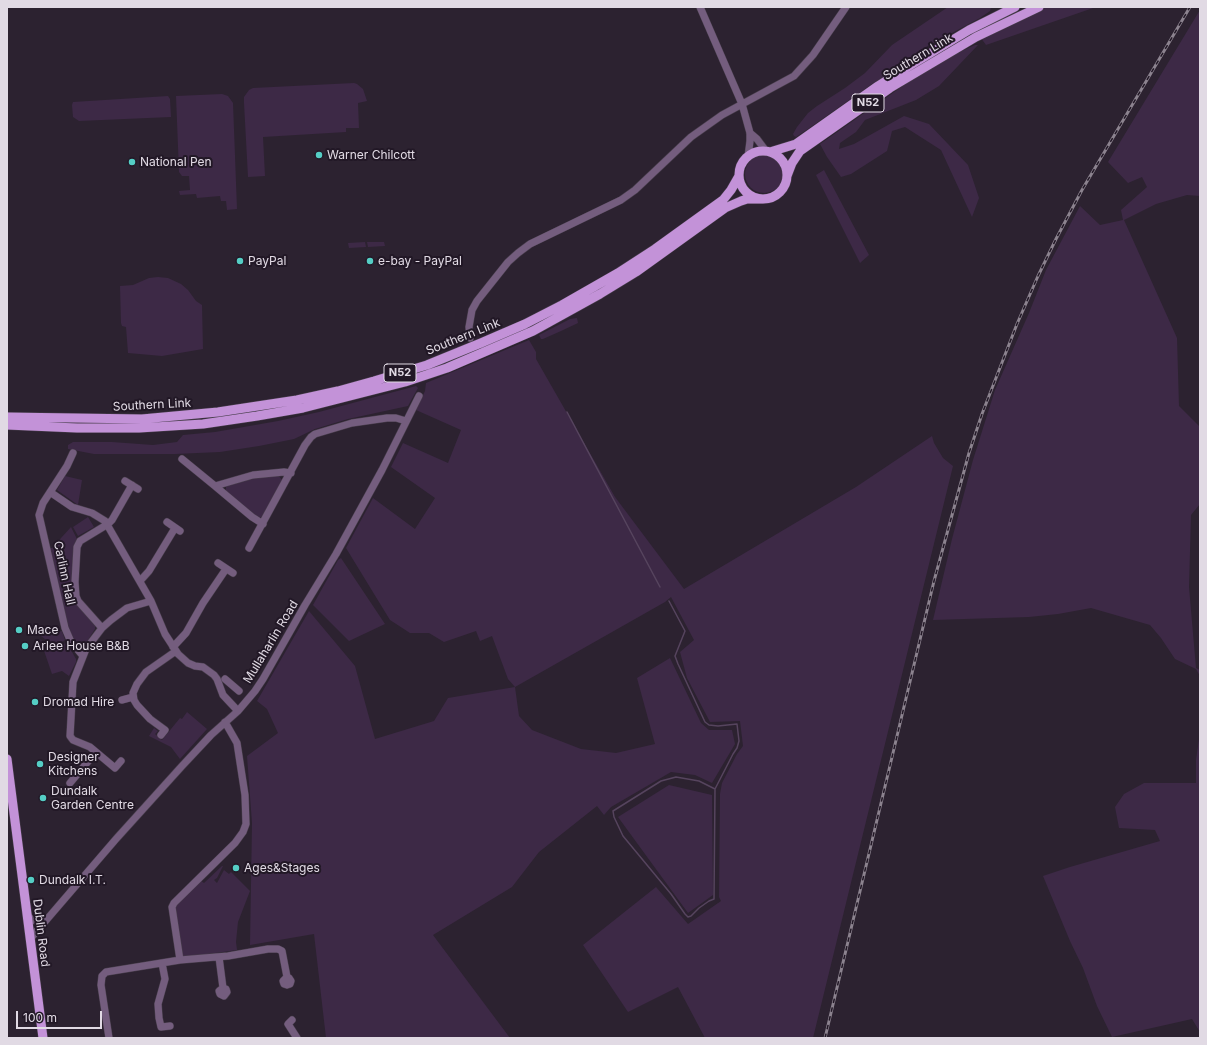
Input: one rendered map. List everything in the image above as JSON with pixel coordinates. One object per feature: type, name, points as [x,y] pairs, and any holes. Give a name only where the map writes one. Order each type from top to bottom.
[{"type":"main road","name":"Southern Link","points":[[768,152],[796,144],[916,61],[969,30],[1015,7]]},
{"type":"main road","name":"Southern Link","points":[[787,176],[792,162],[800,151],[890,88],[976,36],[1039,7]]},
{"type":"main road","name":"N52","points":[[739,176],[741,165],[748,157],[760,151],[768,152]]},
{"type":"main road","points":[[768,152],[779,157],[783,161],[787,170],[787,176]]},
{"type":"main road","name":"Southern Link","points":[[7,417],[142,419],[218,412],[297,400],[374,381],[426,365],[525,324],[618,273],[655,249],[723,200],[739,176]]},
{"type":"main road","points":[[739,176],[740,183],[748,194],[760,199]]},
{"type":"main road","name":"N52","points":[[760,199],[772,198],[779,193],[784,187],[787,176]]},
{"type":"main road","name":"Southern Link","points":[[35,427],[139,428],[203,424],[282,412],[375,391],[447,368],[533,331],[600,294],[642,268],[734,203],[747,199],[760,199]]},
{"type":"main road","name":"N52","points":[[7,426],[35,427]]},
{"type":"main road","points":[[7,429],[35,427]]},
{"type":"main road","name":"Dublin Road","points":[[7,759],[43,1038]]},
{"type":"street","points":[[700,7],[742,104],[750,133],[748,157]]},
{"type":"street","points":[[470,338],[470,318],[475,305],[508,262],[518,253],[530,244],[621,200],[635,190],[691,137],[722,115],[794,76],[813,55],[846,7]]},
{"type":"street","points":[[750,133],[768,152]]},
{"type":"street","name":"Mullaharlin Road","points":[[30,939],[182,766],[225,722],[238,711],[263,679],[369,495],[419,396]]},
{"type":"street","points":[[249,548],[305,445],[311,437],[315,434],[352,423],[387,418],[406,421]]},
{"type":"street","name":"Carlinn Hall","points":[[73,453],[67,466],[41,507],[39,519],[68,637],[75,648],[83,656]]},
{"type":"street","points":[[182,459],[193,463],[214,486],[263,524]]},
{"type":"street","points":[[214,486],[253,475],[284,472],[290,473]]},
{"type":"street","name":"Carlinn Hall","points":[[102,628],[78,601],[75,589],[77,547],[80,541],[108,524],[118,512],[125,497],[135,487],[125,481]]},
{"type":"street","points":[[50,492],[76,509],[97,515],[108,524],[140,580],[151,601],[160,624],[174,649],[188,663],[203,667],[214,674],[224,696],[238,711]]},
{"type":"street","points":[[140,580],[149,571],[177,529],[167,522]]},
{"type":"street","points":[[218,563],[234,573]]},
{"type":"street","points":[[161,735],[165,730],[143,712],[133,697],[137,684],[146,672],[174,649],[186,633],[226,569]]},
{"type":"street","points":[[121,761],[115,768],[90,747],[73,740],[70,736],[69,732],[73,682],[90,642],[102,628],[115,616],[127,608],[151,601]]},
{"type":"street","points":[[225,679],[239,692]]},
{"type":"street","points":[[224,696],[233,686]]},
{"type":"street","points":[[122,700],[133,697]]},
{"type":"street","points":[[180,960],[172,907],[174,903],[235,843],[243,832],[246,824],[245,795],[237,743],[225,722]]},
{"type":"street","points":[[70,783],[96,752]]},
{"type":"street","points":[[27,915],[32,920],[39,922],[46,920]]},
{"type":"street","points":[[109,1038],[101,985],[103,973],[180,960],[219,957],[268,949],[278,949],[282,951],[284,956],[287,977]]},
{"type":"street","points":[[219,957],[223,988]]},
{"type":"street","points":[[162,963],[165,979],[158,1004],[159,1018],[161,1027],[170,1026]]},
{"type":"street","points":[[292,1020],[288,1024],[297,1038]]},
{"type":"shaded area","points":[[948,7],[991,7],[990,11],[980,18],[924,48],[912,59],[875,82],[796,137],[794,136],[793,134],[797,127],[808,113],[865,73],[892,45]]},
{"type":"shaded area","points":[[1045,7],[1096,7],[986,45],[981,38]]},
{"type":"shaded area","points":[[1200,10],[1200,196],[1187,195],[1156,204],[1124,220],[1177,338],[1179,406],[1200,427],[1200,504],[1191,515],[1189,587],[1196,668],[1200,670],[1200,676],[1196,669],[1175,659],[1150,625],[1091,608],[1029,617],[933,620],[952,539],[973,460],[995,390],[1046,270],[1080,206],[1100,225],[1123,220],[1121,210],[1147,187],[1142,177],[1128,183],[1108,162]]},
{"type":"shaded area","points":[[978,45],[939,86],[916,100],[865,120],[856,132],[840,143],[839,149],[854,144],[904,116],[929,124],[968,165],[979,198],[972,217],[941,150],[905,127],[892,131],[887,151],[851,174],[841,177],[820,144],[937,62]]},
{"type":"shaded area","points":[[354,83],[363,89],[367,101],[358,103],[359,128],[346,128],[346,132],[263,137],[265,176],[248,177],[244,97],[249,90],[253,88]]},
{"type":"shaded area","points":[[222,94],[228,96],[233,103],[237,209],[227,210],[226,201],[221,201],[220,196],[197,198],[196,194],[180,195],[179,191],[190,190],[189,176],[182,176],[179,172],[176,96]]},
{"type":"shaded area","points":[[168,96],[170,99],[171,117],[79,121],[73,117],[73,102]]},
{"type":"shaded area","points":[[764,155],[774,158],[780,164],[783,174],[780,184],[774,190],[764,193],[754,190],[748,184],[745,174],[748,164],[754,158]]},
{"type":"shaded area","points":[[824,170],[869,255],[860,263],[816,175]]},
{"type":"shaded area","points":[[365,242],[366,247],[349,248],[348,243]]},
{"type":"shaded area","points":[[367,242],[384,242],[385,246],[368,247]]},
{"type":"shaded area","points":[[149,278],[168,278],[181,284],[188,290],[196,301],[202,305],[203,349],[162,356],[128,353],[126,327],[122,326],[121,323],[120,286],[133,285]]},
{"type":"shaded area","points":[[577,318],[578,323],[541,339],[539,335],[570,319]]},
{"type":"shaded area","points":[[529,340],[536,352],[536,359],[615,497],[684,589],[856,487],[932,436],[934,443],[943,458],[953,466],[813,1038],[705,1038],[678,987],[628,1012],[583,945],[656,887],[688,924],[721,901],[719,897],[720,794],[722,783],[737,754],[743,746],[740,721],[710,722],[687,678],[680,652],[694,640],[671,597],[665,602],[515,687],[508,679],[492,636],[480,641],[476,631],[444,642],[429,633],[410,633],[390,620],[346,548],[373,498],[415,529],[435,498],[391,467],[403,443],[448,463],[461,430],[416,410],[425,391],[426,383]]},
{"type":"shaded area","points":[[416,386],[418,388],[408,406],[348,419],[315,429],[294,439],[259,446],[220,452],[175,454],[94,454],[68,449],[68,445],[73,442],[112,442],[153,445],[177,442],[183,435],[215,432],[278,421],[319,412]]},
{"type":"shaded area","points":[[276,475],[282,480],[263,517],[257,518],[226,491],[226,487],[229,483]]},
{"type":"shaded area","points":[[65,476],[82,480],[78,505],[57,490]]},
{"type":"shaded area","points":[[88,517],[94,527],[78,536],[73,527]]},
{"type":"shaded area","points":[[71,527],[77,539],[74,546],[71,591],[77,605],[95,626],[95,629],[84,646],[76,645],[72,638],[64,611],[50,548],[52,548]]},
{"type":"shaded area","points":[[341,558],[385,624],[349,641],[313,605],[338,560]]},
{"type":"shaded area","points":[[309,611],[355,666],[375,739],[434,721],[448,698],[515,687],[519,716],[532,730],[581,749],[616,753],[655,744],[637,678],[670,658],[701,723],[709,730],[732,730],[735,744],[712,783],[695,775],[671,772],[611,807],[604,815],[597,806],[539,852],[512,887],[433,935],[510,1038],[326,1038],[314,934],[250,945],[252,823],[247,756],[278,733],[267,709],[257,701]]},
{"type":"shaded area","points":[[62,631],[65,640],[60,643],[53,644],[41,636]]},
{"type":"shaded area","points":[[40,639],[45,644],[55,647],[67,643],[76,659],[69,676],[62,671],[52,674]]},
{"type":"shaded area","points":[[187,712],[207,729],[180,759],[171,747],[149,736],[154,728],[158,731],[155,734],[162,740],[180,718],[182,719]]},
{"type":"shaded area","points":[[1200,732],[1200,1032],[1192,1019],[1112,1037],[1097,1006],[1083,968],[1043,876],[1160,841],[1155,830],[1119,828],[1115,807],[1124,794],[1144,783],[1196,783],[1196,760]]},
{"type":"shaded area","points":[[669,785],[712,795],[713,895],[688,913],[618,817]]},
{"type":"shaded area","points":[[222,866],[217,878],[214,880],[217,883],[224,870],[229,874],[231,872],[250,891],[238,922],[236,942],[237,950],[187,957],[182,956],[175,907],[200,880],[204,883]]},
{"type":"waterway","points":[[567,412],[660,587]]},
{"type":"waterway","points":[[669,601],[685,631],[675,656],[705,722],[709,725],[718,726],[737,724],[739,741],[737,748],[715,789],[714,899],[709,901],[688,917],[623,836],[614,817],[613,811],[661,781],[676,777],[699,781],[715,789]]},
{"type":"railway","points":[[825,1038],[934,581],[969,453],[982,414],[1017,324],[1056,239],[1082,190],[1190,7]]},
{"type":"place","name":"Warner Chilcott","points":[[319,155]]},
{"type":"place","name":"National Pen","points":[[132,162]]},
{"type":"place","name":"PayPal","points":[[240,261]]},
{"type":"place","name":"e-bay - PayPal","points":[[370,261]]},
{"type":"place","name":"Mace","points":[[19,630]]},
{"type":"place","name":"Arlee House B&B","points":[[25,646]]},
{"type":"place","name":"Dromad Hire","points":[[35,702]]},
{"type":"place","name":"Designer Kitchens","points":[[40,764]]},
{"type":"place","name":"Dundalk Garden Centre","points":[[43,798]]},
{"type":"place","name":"Ages&Stages","points":[[236,868]]},
{"type":"place","name":"Dundalk I.T.","points":[[31,880]]}]
